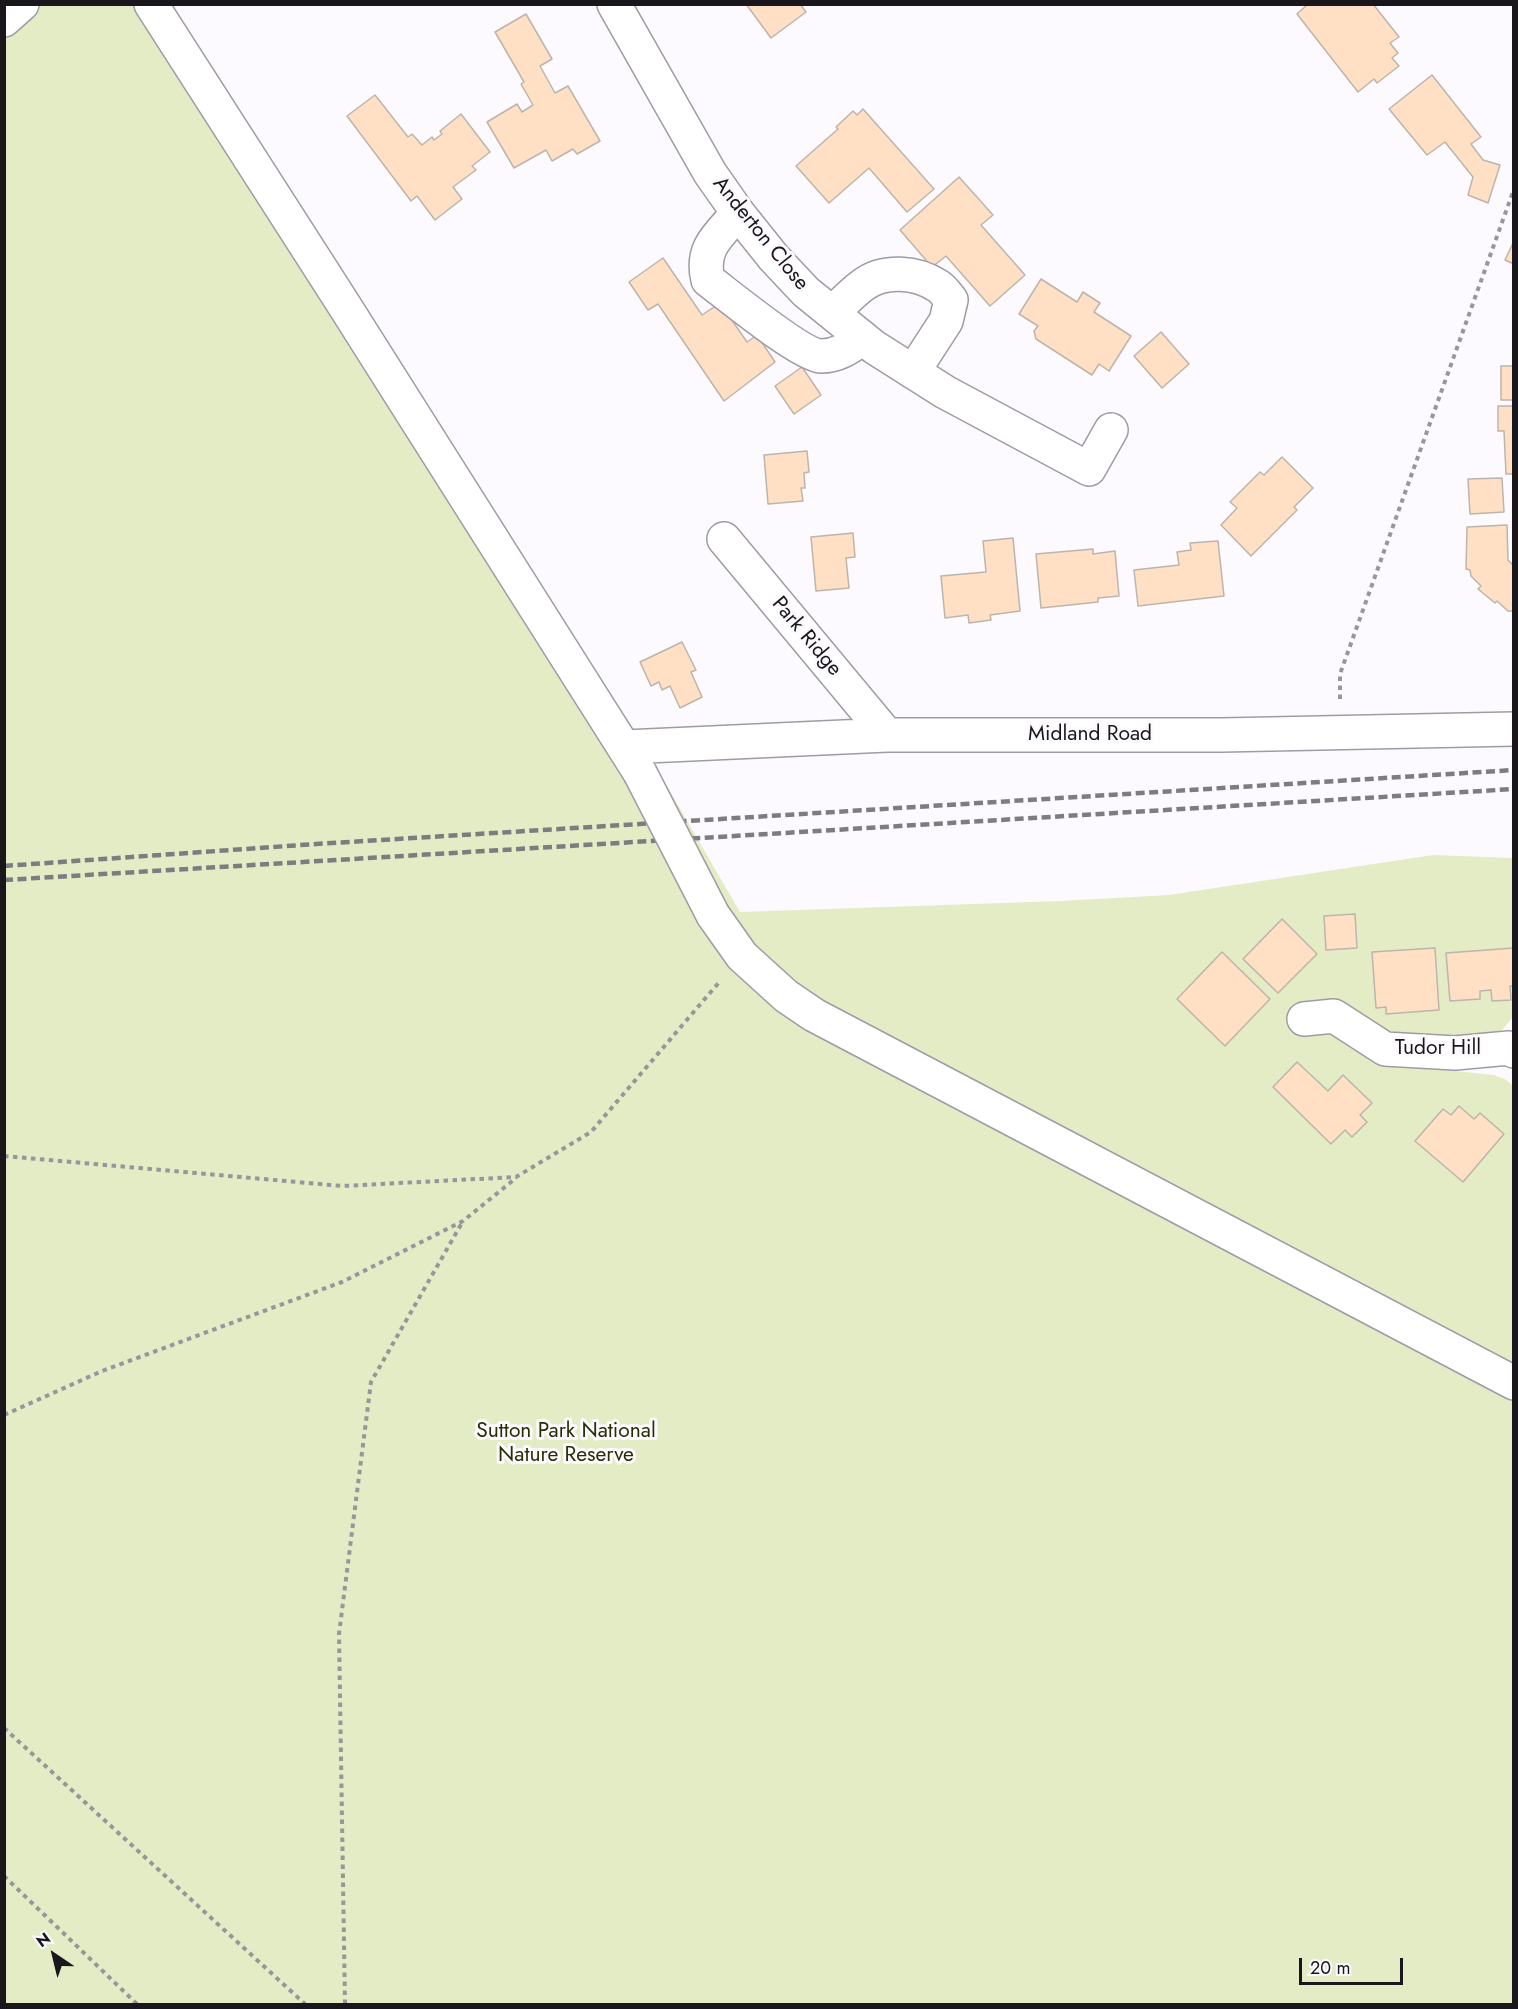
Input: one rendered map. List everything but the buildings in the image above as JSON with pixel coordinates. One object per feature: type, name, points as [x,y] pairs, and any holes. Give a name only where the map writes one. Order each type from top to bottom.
[{"type":"street","points":[[4,20],[22,4]]},
{"type":"street","points":[[150,4],[633,760],[713,915],[742,956],[786,996],[814,1015],[1514,1383]]},
{"type":"street","name":"Anderton Close","points":[[614,4],[710,173],[774,258],[806,292],[874,347],[913,372],[945,392],[1089,469],[1111,430]]},
{"type":"street","points":[[738,213],[710,244],[705,267],[708,280],[791,342],[819,356],[841,353],[864,339]]},
{"type":"street","points":[[832,313],[864,283],[880,277],[900,273],[920,277],[940,286],[951,300],[946,321],[913,372]]},
{"type":"street","name":"Park Ridge","points":[[724,539],[887,735]]},
{"type":"street","name":"Midland Road","points":[[633,760],[666,744],[887,735],[1222,735],[1514,729]]},
{"type":"street","name":"Tudor Hill","points":[[1304,1019],[1334,1016],[1384,1049],[1455,1053],[1512,1047]]},
{"type":"path","points":[[1340,703],[1340,674],[1514,189]]},
{"type":"path","points":[[4,1415],[102,1371],[342,1282],[463,1221],[516,1177],[591,1132],[742,956]]},
{"type":"path","points":[[4,1156],[342,1186],[516,1177]]},
{"type":"path","points":[[345,2004],[339,1634],[371,1382],[463,1221]]},
{"type":"path","points":[[4,1728],[305,2004]]},
{"type":"path","points":[[4,1876],[137,2004]]},
{"type":"green space","name":"Sutton Park National Nature Reserve","points":[[4,5],[167,5],[635,731],[740,912],[1169,895],[1433,855],[1513,858],[1513,1017],[1502,1030],[1492,1034],[1402,1040],[1323,1025],[1380,1063],[1493,1075],[1505,1079],[1513,1086],[1513,2004],[5,2004]]},
{"type":"railway","points":[[4,866],[316,844],[1514,770]]},
{"type":"railway","points":[[4,880],[1514,789]]}]
